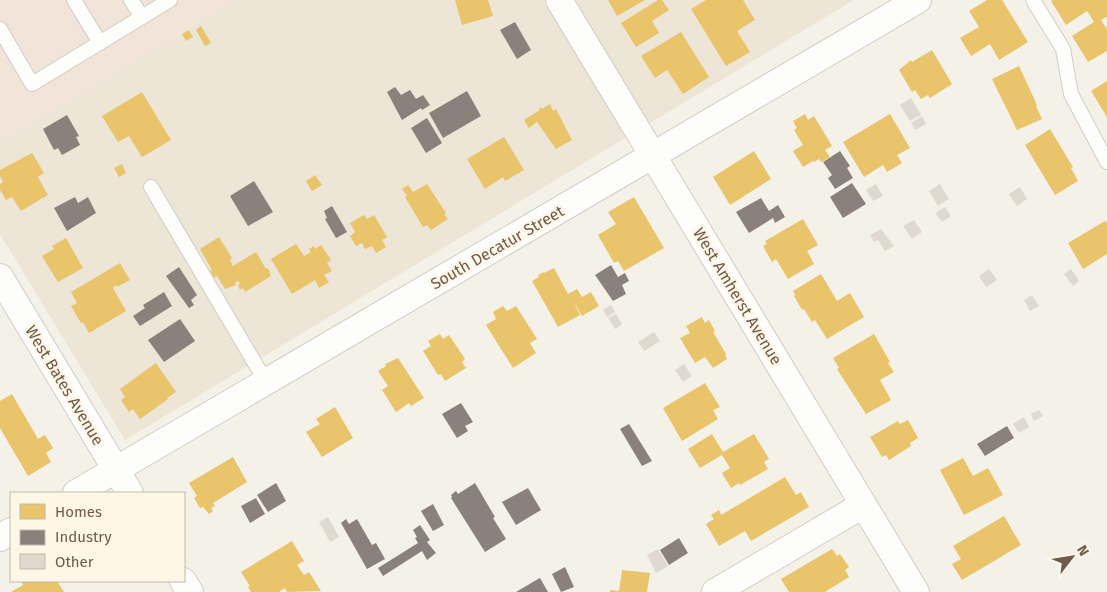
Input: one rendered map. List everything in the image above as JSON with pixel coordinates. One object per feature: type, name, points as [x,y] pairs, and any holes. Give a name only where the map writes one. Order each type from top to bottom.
[{"type":"street","name":"West Amherst Avenue","points":[[559,0],[916,592]]},
{"type":"street","name":"South Decatur Street","points":[[78,492],[654,156],[905,3]]},
{"type":"street","name":"West Bates Avenue","points":[[0,277],[129,492]]},
{"type":"street","points":[[715,592],[863,504]]},
{"type":"lane","points":[[74,0],[100,43]]},
{"type":"lane","points":[[131,0],[142,17]]},
{"type":"lane","points":[[0,29],[32,84],[170,0]]},
{"type":"lane","points":[[1033,0],[1063,50],[1071,94],[1107,162]]},
{"type":"lane","points":[[151,187],[266,382]]},
{"type":"shaded area","points":[[0,0],[236,0],[0,141]]},
{"type":"shaded area","points":[[236,0],[854,0],[125,440],[0,234],[0,141]]},
{"type":"building: Homes","points":[[455,0],[488,0],[493,16],[462,25]]},
{"type":"building: Homes","points":[[608,0],[645,0],[617,16]]},
{"type":"building: Homes","points":[[658,0],[662,0],[669,10],[652,21],[659,33],[636,47],[621,23]]},
{"type":"building: Homes","points":[[706,0],[743,0],[755,20],[737,31],[750,52],[726,66],[691,9]]},
{"type":"building: Homes","points":[[987,0],[1002,0],[1028,42],[999,60],[990,44],[971,56],[960,38],[979,27],[969,11]]},
{"type":"building: Homes","points":[[1107,0],[1107,17],[1101,20],[1107,29],[1107,51],[1088,62],[1072,36],[1094,22],[1087,11],[1066,25],[1051,1]]},
{"type":"building: Homes","points":[[201,26],[211,43],[205,46],[196,30]]},
{"type":"building: Homes","points":[[189,30],[193,37],[186,41],[182,34]]},
{"type":"building: Homes","points":[[681,32],[709,77],[683,94],[667,70],[655,78],[641,56]]},
{"type":"building: Homes","points":[[932,50],[952,84],[930,98],[928,95],[921,99],[915,90],[912,92],[899,70],[911,60],[912,62]]},
{"type":"building: Homes","points":[[1019,66],[1042,119],[1017,130],[992,79]]},
{"type":"building: Homes","points":[[1107,81],[1107,117],[1091,91]]},
{"type":"building: Homes","points":[[142,92],[171,140],[142,157],[129,136],[118,142],[102,116]]},
{"type":"building: Homes","points":[[550,104],[553,111],[556,109],[572,140],[556,149],[537,122],[529,128],[524,120],[540,110],[539,108],[541,107],[542,109]]},
{"type":"building: Homes","points":[[805,114],[808,120],[814,116],[832,146],[825,150],[830,157],[821,162],[819,159],[813,161],[803,167],[793,151],[803,145],[794,130],[797,128],[793,121]]},
{"type":"building: Homes","points":[[890,114],[910,148],[897,155],[902,163],[887,172],[883,165],[864,177],[843,142]]},
{"type":"building: Homes","points":[[1050,129],[1073,167],[1071,168],[1078,181],[1055,195],[1025,145]]},
{"type":"building: Homes","points":[[504,137],[524,170],[505,181],[503,177],[485,189],[467,159]]},
{"type":"building: Homes","points":[[754,151],[771,179],[730,205],[713,177]]},
{"type":"building: Homes","points":[[32,153],[44,173],[38,177],[48,195],[21,211],[12,197],[6,200],[0,190],[0,184],[3,182],[0,170]]},
{"type":"building: Homes","points":[[122,164],[126,173],[119,177],[114,168]]},
{"type":"building: Homes","points":[[315,175],[322,185],[312,191],[306,181]]},
{"type":"building: Homes","points":[[427,184],[448,219],[431,230],[427,225],[423,227],[402,189],[408,185],[413,192]]},
{"type":"building: Homes","points":[[634,197],[664,248],[624,271],[618,261],[614,263],[598,235],[616,224],[608,212]]},
{"type":"building: Homes","points":[[364,215],[367,219],[374,215],[387,237],[382,240],[386,247],[376,253],[372,246],[365,249],[362,243],[356,246],[350,236],[355,232],[350,223]]},
{"type":"building: Homes","points":[[803,219],[818,245],[807,251],[814,264],[788,279],[776,259],[772,262],[763,246],[767,244],[765,241]]},
{"type":"building: Homes","points":[[1105,221],[1107,223],[1107,254],[1083,269],[1068,243]]},
{"type":"building: Homes","points":[[219,237],[232,258],[230,260],[233,266],[256,252],[266,269],[268,268],[271,276],[245,292],[243,288],[240,290],[238,281],[235,283],[236,285],[225,289],[217,276],[214,278],[210,271],[212,270],[200,249]]},
{"type":"building: Homes","points":[[66,238],[83,268],[58,282],[42,256],[54,249],[52,246]]},
{"type":"building: Homes","points":[[296,244],[304,256],[311,252],[309,249],[314,246],[315,249],[321,245],[331,260],[327,263],[332,271],[324,275],[329,282],[319,288],[315,280],[292,294],[271,259]]},
{"type":"building: Homes","points":[[120,263],[130,280],[113,288],[126,311],[89,333],[71,306],[77,303],[71,292]]},
{"type":"building: Homes","points":[[554,268],[568,294],[577,289],[582,297],[591,292],[599,306],[582,316],[574,303],[580,315],[558,327],[532,281],[539,277],[538,275]]},
{"type":"building: Homes","points":[[821,274],[837,301],[850,293],[864,317],[827,339],[815,320],[812,322],[804,309],[802,310],[793,291]]},
{"type":"building: Homes","points":[[503,306],[507,311],[516,306],[537,339],[530,343],[536,353],[513,368],[486,325],[496,319],[493,312]]},
{"type":"building: Homes","points":[[702,317],[705,323],[709,320],[715,331],[713,332],[726,354],[727,359],[713,368],[705,357],[695,363],[680,338],[690,333],[686,326]]},
{"type":"building: Homes","points":[[440,334],[443,339],[449,335],[465,359],[462,362],[466,368],[445,381],[441,374],[438,375],[423,351],[431,346],[428,341]]},
{"type":"building: Homes","points":[[874,334],[894,372],[880,380],[891,400],[866,414],[837,369],[839,368],[833,358]]},
{"type":"building: Homes","points":[[398,358],[424,398],[411,406],[409,403],[396,412],[382,390],[388,386],[378,371],[386,366],[385,364]]},
{"type":"building: Homes","points":[[156,363],[176,392],[140,419],[133,409],[129,412],[121,400],[125,397],[120,389]]},
{"type":"building: Homes","points":[[705,383],[720,407],[713,410],[718,419],[682,441],[663,408]]},
{"type":"building: Homes","points":[[12,394],[38,439],[45,435],[53,448],[46,453],[51,462],[28,476],[0,428],[0,401]]},
{"type":"building: Homes","points":[[335,407],[353,438],[322,457],[306,432],[320,424],[316,419]]},
{"type":"building: Homes","points":[[908,420],[918,438],[910,443],[911,446],[889,460],[886,455],[882,457],[870,437],[898,421],[900,424]]},
{"type":"building: Homes","points":[[712,434],[723,452],[754,434],[769,459],[764,462],[768,469],[731,488],[722,473],[730,468],[722,455],[700,468],[688,449]]},
{"type":"building: Homes","points":[[233,457],[247,482],[213,503],[215,506],[211,508],[213,511],[209,514],[203,507],[200,508],[194,498],[197,496],[189,483]]},
{"type":"building: Homes","points":[[963,458],[973,476],[988,468],[1003,495],[964,515],[940,470]]},
{"type":"building: Homes","points":[[785,477],[796,495],[801,492],[809,507],[751,541],[745,531],[719,546],[706,524],[714,519],[711,515],[719,510],[721,515]]},
{"type":"building: Homes","points":[[1004,516],[1021,545],[962,580],[952,564],[961,559],[953,546]]},
{"type":"building: Homes","points":[[292,541],[304,561],[297,565],[304,575],[309,572],[321,591],[287,592],[285,588],[279,592],[251,592],[248,587],[250,586],[241,572]]},
{"type":"building: Homes","points":[[832,549],[837,556],[840,554],[849,567],[845,570],[849,577],[825,592],[789,592],[781,579]]},
{"type":"building: Homes","points":[[622,570],[650,573],[647,592],[610,592],[610,590],[619,591]]},
{"type":"building: Homes","points":[[22,582],[58,582],[64,592],[11,592],[23,585]]},
{"type":"building: Industry","points":[[515,22],[531,50],[517,59],[500,30]]},
{"type":"building: Industry","points":[[395,87],[401,95],[410,90],[416,99],[423,95],[430,105],[422,110],[421,108],[402,120],[387,92]]},
{"type":"building: Industry","points":[[467,91],[481,116],[443,138],[429,113]]},
{"type":"building: Industry","points":[[67,115],[79,136],[76,137],[80,145],[62,155],[58,148],[54,150],[43,129]]},
{"type":"building: Industry","points":[[427,118],[442,143],[426,153],[411,128]]},
{"type":"building: Industry","points":[[840,151],[850,166],[847,168],[853,178],[835,189],[828,178],[832,175],[823,162]]},
{"type":"building: Industry","points":[[254,181],[273,212],[248,226],[230,196]]},
{"type":"building: Industry","points":[[852,183],[866,204],[843,218],[830,197]]},
{"type":"building: Industry","points":[[75,197],[78,203],[88,197],[96,213],[67,231],[54,208]]},
{"type":"building: Industry","points":[[761,198],[769,211],[778,205],[785,217],[775,223],[773,218],[749,233],[736,212]]},
{"type":"building: Industry","points":[[332,206],[347,232],[336,238],[325,219],[327,218],[324,211]]},
{"type":"building: Industry","points":[[611,265],[618,277],[625,273],[629,281],[622,285],[626,294],[613,301],[595,275]]},
{"type":"building: Industry","points":[[179,267],[197,295],[191,300],[194,305],[189,308],[166,276]]},
{"type":"building: Industry","points":[[164,292],[172,306],[140,326],[133,316],[145,308],[143,305]]},
{"type":"building: Industry","points":[[180,319],[195,341],[164,362],[148,340]]},
{"type":"building: Industry","points":[[461,403],[473,422],[465,426],[468,431],[457,438],[442,414]]},
{"type":"building: Industry","points":[[629,424],[652,461],[642,466],[620,429]]},
{"type":"building: Industry","points":[[1007,426],[1014,438],[985,456],[977,444]]},
{"type":"building: Industry","points":[[276,483],[286,501],[268,512],[257,495]]},
{"type":"building: Industry","points":[[475,483],[506,539],[485,552],[451,498],[451,495],[456,491],[458,494]]},
{"type":"building: Industry","points":[[528,488],[541,510],[516,525],[502,502]]},
{"type":"building: Industry","points":[[256,498],[265,514],[250,523],[241,506]]},
{"type":"building: Industry","points":[[433,504],[444,525],[433,531],[421,511]]},
{"type":"building: Industry","points":[[346,519],[349,524],[357,519],[372,545],[376,543],[385,559],[367,569],[341,523]]},
{"type":"building: Industry","points":[[420,525],[430,540],[427,542],[436,553],[427,560],[422,551],[383,576],[378,568],[418,543],[413,530]]},
{"type":"building: Industry","points":[[679,538],[688,553],[669,565],[660,550]]},
{"type":"building: Industry","points":[[565,567],[574,587],[561,592],[552,574]]},
{"type":"building: Industry","points":[[540,578],[548,592],[516,592],[538,579]]},
{"type":"building: Other","points":[[911,98],[921,115],[910,121],[900,105]]},
{"type":"building: Other","points":[[922,116],[926,124],[915,130],[911,123]]},
{"type":"building: Other","points":[[876,184],[883,196],[873,201],[866,190]]},
{"type":"building: Other","points":[[940,184],[949,199],[938,206],[929,191]]},
{"type":"building: Other","points":[[1020,187],[1027,199],[1017,206],[1009,194]]},
{"type":"building: Other","points":[[945,207],[951,216],[942,222],[935,213]]},
{"type":"building: Other","points":[[914,220],[922,232],[912,239],[903,226]]},
{"type":"building: Other","points":[[881,229],[894,246],[885,251],[878,240],[874,242],[870,235]]},
{"type":"building: Other","points":[[989,269],[997,280],[986,287],[979,276]]},
{"type":"building: Other","points":[[1071,269],[1079,281],[1073,286],[1064,274]]},
{"type":"building: Other","points":[[1032,295],[1039,306],[1030,311],[1024,300]]},
{"type":"building: Other","points":[[611,305],[615,312],[607,317],[603,310]]},
{"type":"building: Other","points":[[616,314],[622,324],[615,329],[608,318]]},
{"type":"building: Other","points":[[654,332],[660,341],[644,351],[638,342]]},
{"type":"building: Other","points":[[684,364],[692,376],[683,382],[675,370]]},
{"type":"building: Other","points":[[1039,410],[1043,416],[1034,421],[1031,414]]},
{"type":"building: Other","points":[[1024,417],[1029,427],[1019,433],[1013,424]]},
{"type":"building: Other","points":[[328,517],[339,537],[330,542],[319,522]]},
{"type":"building: Other","points":[[658,549],[668,566],[656,573],[647,555]]}]
